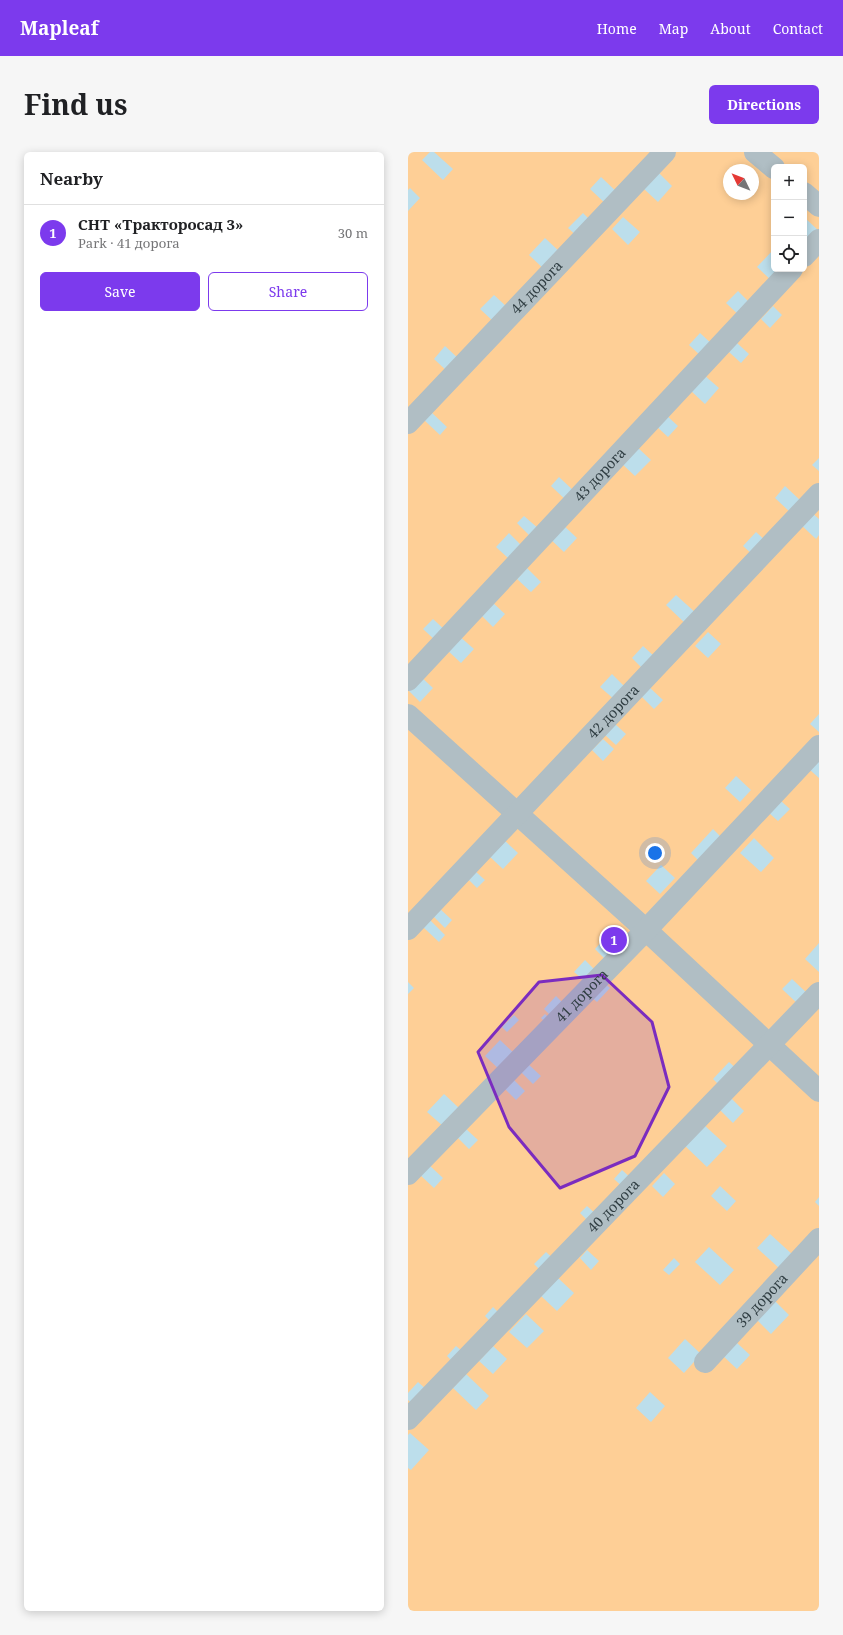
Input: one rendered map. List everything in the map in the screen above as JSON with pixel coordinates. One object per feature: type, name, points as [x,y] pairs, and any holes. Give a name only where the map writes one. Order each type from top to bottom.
[{"type":"street","name":"44 дорога","points":[[408,423],[665,152]]},
{"type":"street","points":[[755,152],[771,165]]},
{"type":"street","points":[[807,196],[819,206]]},
{"type":"street","points":[[807,253],[819,240]]},
{"type":"street","name":"43 дорога","points":[[408,680],[789,272]]},
{"type":"street","name":"42 дорога","points":[[408,929],[819,494]]},
{"type":"street","points":[[408,715],[646,930],[819,1091]]},
{"type":"street","name":"41 дорога","points":[[408,1174],[646,930],[819,746]]},
{"type":"street","name":"40 дорога","points":[[408,1420],[819,993]]},
{"type":"street","name":"39 дорога","points":[[705,1362],[819,1239]]},
{"type":"highlighted area","points":[[602,975],[652,1022],[669,1087],[635,1156],[560,1188],[509,1127],[478,1052],[539,982]]},
{"type":"shaded area","points":[[408,152],[819,152],[819,1611],[408,1611]]},
{"type":"building","points":[[430,152],[434,152],[453,169],[443,180],[422,160]]},
{"type":"building","points":[[659,173],[672,186],[658,202],[644,189]]},
{"type":"building","points":[[601,177],[619,194],[608,206],[590,189]]},
{"type":"building","points":[[410,188],[420,198],[408,211],[408,190]]},
{"type":"building","points":[[583,213],[593,223],[579,238],[568,228]]},
{"type":"building","points":[[623,217],[640,232],[628,245],[612,229]]},
{"type":"building","points":[[807,220],[819,231],[807,245]]},
{"type":"building","points":[[545,238],[562,254],[546,271],[529,255]]},
{"type":"building","points":[[771,252],[771,272],[778,272],[771,280],[757,267]]},
{"type":"building","points":[[738,291],[753,306],[742,318],[726,303]]},
{"type":"building","points":[[494,295],[507,307],[494,322],[480,309]]},
{"type":"building","points":[[773,306],[782,315],[770,328],[761,319]]},
{"type":"building","points":[[700,333],[713,345],[702,357],[689,345]]},
{"type":"building","points":[[737,343],[749,354],[741,363],[729,352]]},
{"type":"building","points":[[445,346],[461,361],[449,373],[434,359]]},
{"type":"building","points":[[704,375],[719,388],[705,404],[690,390]]},
{"type":"building","points":[[431,412],[447,427],[440,435],[424,420]]},
{"type":"building","points":[[665,414],[678,426],[668,437],[655,425]]},
{"type":"building","points":[[636,446],[651,460],[635,476],[621,463]]},
{"type":"building","points":[[819,458],[819,471],[812,465]]},
{"type":"building","points":[[559,477],[576,493],[568,502],[551,486]]},
{"type":"building","points":[[785,486],[801,501],[791,513],[775,498]]},
{"type":"building","points":[[811,512],[819,519],[819,535],[816,539],[799,523]]},
{"type":"building","points":[[524,516],[539,529],[531,537],[517,523]]},
{"type":"building","points":[[561,523],[577,538],[564,552],[548,537]]},
{"type":"building","points":[[756,532],[766,541],[753,555],[743,546]]},
{"type":"building","points":[[509,533],[521,545],[508,558],[496,547]]},
{"type":"building","points":[[527,568],[541,582],[531,592],[517,579]]},
{"type":"building","points":[[676,595],[697,614],[687,625],[666,605]]},
{"type":"building","points":[[491,601],[505,614],[493,627],[479,613]]},
{"type":"building","points":[[433,619],[445,630],[436,641],[423,629]]},
{"type":"building","points":[[708,632],[721,644],[708,658],[695,646]]},
{"type":"building","points":[[458,635],[474,649],[461,663],[445,648]]},
{"type":"building","points":[[643,646],[655,657],[644,670],[632,658]]},
{"type":"building","points":[[612,674],[626,688],[615,700],[600,687]]},
{"type":"building","points":[[419,675],[433,688],[420,702],[408,690]]},
{"type":"building","points":[[648,686],[663,700],[654,709],[640,695]]},
{"type":"building","points":[[819,714],[819,732],[810,724]]},
{"type":"building","points":[[615,724],[626,734],[616,745],[605,735]]},
{"type":"building","points":[[603,739],[614,749],[603,761],[592,750]]},
{"type":"building","points":[[819,760],[819,778],[810,770]]},
{"type":"building","points":[[736,776],[751,790],[740,802],[725,788]]},
{"type":"building","points":[[781,801],[790,809],[778,821],[769,813]]},
{"type":"building","points":[[713,829],[723,839],[701,863],[691,853]]},
{"type":"building","points":[[754,838],[774,858],[761,872],[740,853]]},
{"type":"building","points":[[504,840],[518,853],[503,869],[489,856]]},
{"type":"building","points":[[661,865],[675,878],[660,894],[646,881]]},
{"type":"building","points":[[475,871],[485,880],[477,888],[468,879]]},
{"type":"building","points":[[439,908],[452,920],[445,928],[432,915]]},
{"type":"building","points":[[430,920],[445,935],[439,942],[423,927]]},
{"type":"building","points":[[607,936],[619,947],[606,960],[595,949]]},
{"type":"building","points":[[819,943],[819,972],[805,959]]},
{"type":"building","points":[[585,960],[596,971],[586,982],[574,972]]},
{"type":"building","points":[[792,979],[809,995],[799,1005],[782,989]]},
{"type":"building","points":[[408,982],[414,988],[408,994]]},
{"type":"building","points":[[603,982],[610,988],[597,1002],[590,996]]},
{"type":"building","points":[[556,996],[566,1006],[554,1019],[544,1009]]},
{"type":"building","points":[[545,1014],[551,1020],[547,1024],[541,1018]]},
{"type":"building","points":[[514,1015],[519,1020],[507,1032],[502,1027]]},
{"type":"building","points":[[500,1040],[517,1056],[502,1072],[485,1056]]},
{"type":"building","points":[[729,1062],[738,1070],[721,1087],[713,1079]]},
{"type":"building","points":[[527,1063],[541,1076],[533,1084],[520,1071]]},
{"type":"building","points":[[510,1076],[525,1091],[516,1100],[501,1085]]},
{"type":"building","points":[[444,1094],[460,1109],[444,1127],[427,1112]]},
{"type":"building","points":[[729,1096],[744,1111],[733,1123],[718,1108]]},
{"type":"building","points":[[703,1124],[727,1146],[707,1167],[683,1144]]},
{"type":"building","points":[[465,1128],[478,1140],[469,1149],[457,1137]]},
{"type":"building","points":[[428,1164],[443,1178],[434,1188],[419,1174]]},
{"type":"building","points":[[622,1170],[633,1180],[625,1189],[614,1179]]},
{"type":"building","points":[[664,1173],[675,1184],[663,1197],[652,1186]]},
{"type":"building","points":[[720,1186],[736,1201],[727,1211],[711,1196]]},
{"type":"building","points":[[819,1197],[819,1206],[815,1202]]},
{"type":"building","points":[[587,1206],[598,1216],[591,1224],[580,1213]]},
{"type":"building","points":[[770,1234],[793,1255],[780,1269],[757,1248]]},
{"type":"building","points":[[709,1247],[734,1270],[720,1285],[695,1262]]},
{"type":"building","points":[[587,1250],[599,1261],[591,1270],[580,1258]]},
{"type":"building","points":[[546,1252],[557,1262],[545,1275],[534,1264]]},
{"type":"building","points":[[674,1258],[680,1264],[669,1275],[663,1270]]},
{"type":"building","points":[[558,1278],[574,1293],[557,1311],[541,1296]]},
{"type":"building","points":[[774,1300],[789,1315],[771,1334],[756,1319]]},
{"type":"building","points":[[493,1307],[502,1316],[494,1325],[485,1316]]},
{"type":"building","points":[[526,1314],[544,1331],[527,1348],[509,1332]]},
{"type":"building","points":[[685,1339],[701,1354],[684,1373],[668,1358]]},
{"type":"building","points":[[736,1342],[750,1355],[737,1369],[723,1356]]},
{"type":"building","points":[[456,1346],[464,1353],[454,1363],[447,1356]]},
{"type":"building","points":[[493,1346],[507,1359],[493,1374],[479,1361]]},
{"type":"building","points":[[466,1374],[489,1396],[476,1410],[453,1388]]},
{"type":"building","points":[[418,1382],[427,1390],[414,1405],[408,1400],[408,1393]]},
{"type":"building","points":[[650,1392],[665,1406],[651,1422],[636,1408]]},
{"type":"building","points":[[410,1433],[429,1450],[411,1470],[408,1468],[408,1435]]},
{"type":"place","name":"СНТ «Тракторосад 3»","points":[[614,940]]}]
